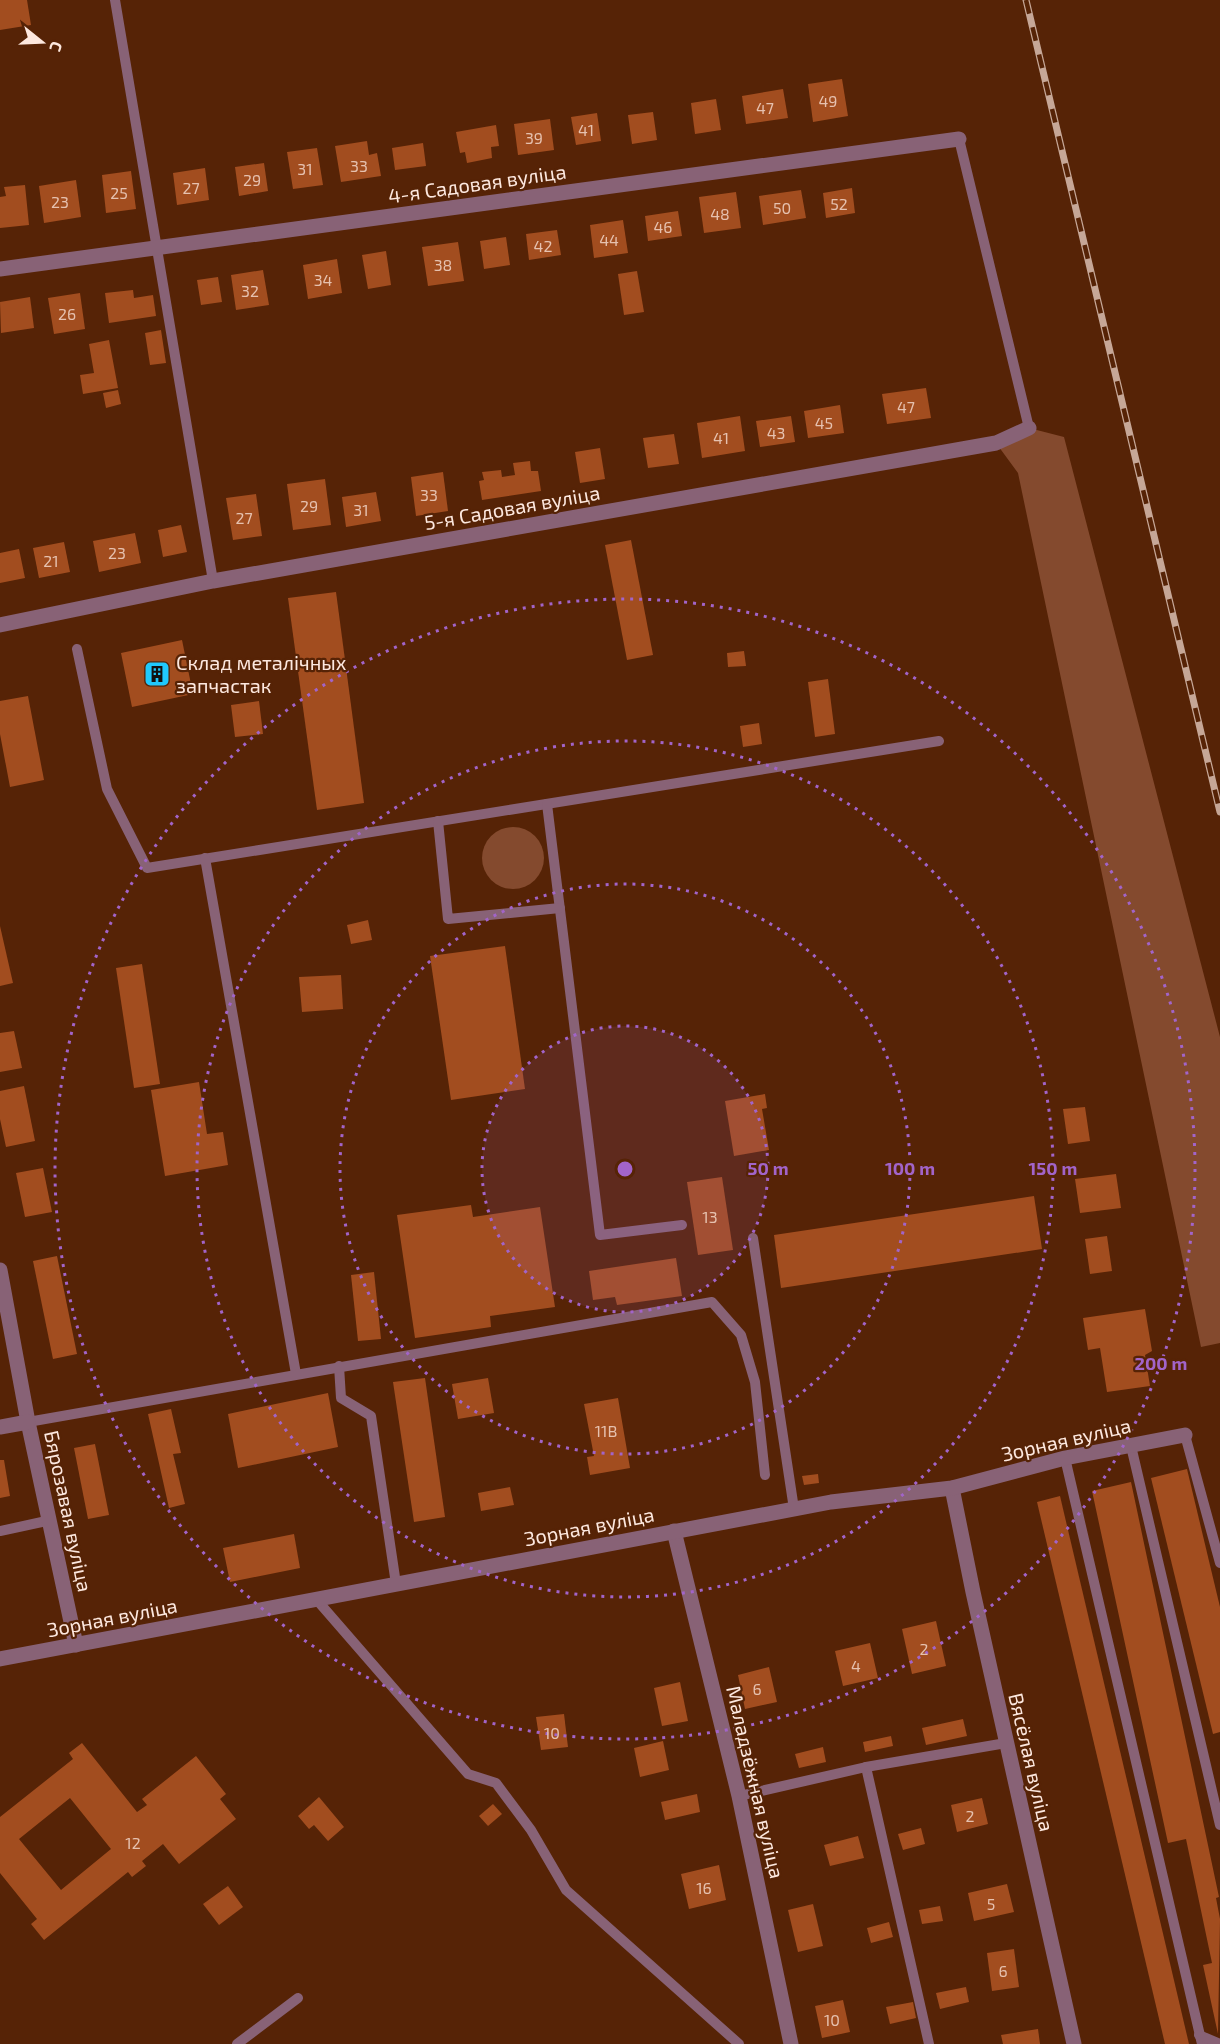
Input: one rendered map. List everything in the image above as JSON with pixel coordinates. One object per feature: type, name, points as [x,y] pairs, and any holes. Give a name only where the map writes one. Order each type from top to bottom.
[{"type":"street","name":"4-я Садовая вуліца","points":[[0,269],[959,139]]},
{"type":"street","name":"5-я Садовая вуліца","points":[[0,625],[213,581],[996,443],[1029,428]]},
{"type":"street","name":"Бярозавая вуліца","points":[[0,1270],[4,1313],[51,1521],[76,1645]]},
{"type":"street","name":"Бярозавая вуліца","points":[[0,1427],[28,1422]]},
{"type":"street","name":"Зорная вуліца","points":[[0,1659],[794,1509],[952,1488],[1065,1458],[1185,1435]]},
{"type":"street","name":"Вясёлая вуліца","points":[[952,1488],[1006,1743],[1074,2044]]},
{"type":"street","name":"Маладзёжная вуліца","points":[[674,1532],[739,1796],[791,2044]]},
{"type":"lane","points":[[115,0],[213,581]]},
{"type":"lane","points":[[959,139],[1029,428]]},
{"type":"lane","points":[[77,648],[107,789],[147,868],[939,741]]},
{"type":"lane","points":[[547,804],[600,1235],[682,1225]]},
{"type":"lane","points":[[438,821],[448,919],[560,908]]},
{"type":"lane","points":[[205,858],[296,1374]]},
{"type":"lane","points":[[753,1238],[794,1509]]},
{"type":"lane","points":[[28,1422],[712,1302],[741,1335],[755,1382],[765,1475]]},
{"type":"lane","points":[[339,1366],[341,1398],[371,1416],[396,1584]]},
{"type":"lane","points":[[1185,1435],[1220,1563]]},
{"type":"lane","points":[[1131,1446],[1220,1825]]},
{"type":"lane","points":[[1065,1458],[1201,2039],[1220,2044]]},
{"type":"lane","points":[[0,1531],[51,1521]]},
{"type":"lane","points":[[316,1599],[468,1774],[496,1783],[531,1830],[566,1890],[739,2044]]},
{"type":"lane","points":[[739,1796],[866,1767],[1006,1743]]},
{"type":"lane","points":[[866,1767],[929,2044]]},
{"type":"lane","points":[[237,2044],[298,1998]]},
{"type":"shaded area","points":[[1029,428],[1064,437],[1220,1037],[1220,1343],[1201,1347],[1018,473],[996,443]]},
{"type":"shaded area","points":[[513,827],[535,836],[544,858],[535,880],[513,889],[491,880],[482,858],[491,836]]},
{"type":"building","points":[[0,0],[27,0],[31,25],[0,30]]},
{"type":"building","points":[[842,79],[848,116],[813,122],[808,84]]},
{"type":"building","points":[[783,89],[788,118],[746,124],[742,96]]},
{"type":"building","points":[[716,99],[721,130],[695,134],[691,103]]},
{"type":"building","points":[[653,112],[657,140],[632,144],[628,115]]},
{"type":"building","points":[[597,113],[601,141],[576,145],[571,117]]},
{"type":"building","points":[[550,119],[554,150],[518,155],[514,124]]},
{"type":"building","points":[[496,125],[499,146],[491,147],[492,158],[467,163],[465,152],[460,153],[456,132]]},
{"type":"building","points":[[367,141],[369,155],[377,153],[381,176],[341,182],[335,146]]},
{"type":"building","points":[[423,143],[426,166],[395,170],[392,148]]},
{"type":"building","points":[[317,148],[323,185],[293,189],[287,152]]},
{"type":"building","points":[[264,163],[268,191],[239,196],[235,167]]},
{"type":"building","points":[[205,168],[209,200],[177,205],[173,173]]},
{"type":"building","points":[[131,171],[136,209],[106,213],[102,175]]},
{"type":"building","points":[[76,180],[81,217],[44,223],[39,186]]},
{"type":"building","points":[[25,185],[29,225],[0,228],[0,197],[6,196],[4,187]]},
{"type":"building","points":[[852,188],[855,213],[826,218],[823,193]]},
{"type":"building","points":[[801,190],[806,218],[763,225],[759,196]]},
{"type":"building","points":[[736,192],[741,228],[704,233],[699,197]]},
{"type":"building","points":[[678,211],[682,236],[648,241],[645,216]]},
{"type":"building","points":[[623,220],[628,253],[594,258],[590,225]]},
{"type":"building","points":[[557,230],[561,255],[529,260],[526,234]]},
{"type":"building","points":[[506,237],[510,265],[484,269],[480,241]]},
{"type":"building","points":[[458,242],[464,281],[428,286],[422,247]]},
{"type":"building","points":[[386,251],[391,285],[368,289],[362,255]]},
{"type":"building","points":[[337,259],[342,293],[308,299],[303,265]]},
{"type":"building","points":[[263,270],[269,305],[236,310],[231,275]]},
{"type":"building","points":[[637,271],[644,312],[624,315],[618,274]]},
{"type":"building","points":[[218,277],[222,302],[201,305],[197,280]]},
{"type":"building","points":[[133,290],[134,298],[153,295],[156,316],[109,323],[105,293]]},
{"type":"building","points":[[80,293],[85,329],[54,334],[48,298]]},
{"type":"building","points":[[30,297],[34,328],[1,333],[0,302]]},
{"type":"building","points":[[161,330],[166,363],[150,365],[145,333]]},
{"type":"building","points":[[109,340],[118,388],[83,394],[80,375],[94,373],[89,344]]},
{"type":"building","points":[[926,388],[931,418],[887,424],[882,394]]},
{"type":"building","points":[[118,390],[121,404],[106,408],[103,393]]},
{"type":"building","points":[[840,405],[844,433],[808,438],[804,411]]},
{"type":"building","points":[[740,416],[745,451],[702,458],[697,423]]},
{"type":"building","points":[[791,416],[795,442],[760,447],[756,421]]},
{"type":"building","points":[[674,434],[679,464],[648,468],[643,438]]},
{"type":"building","points":[[600,448],[605,479],[580,483],[575,452]]},
{"type":"building","points":[[530,461],[531,471],[538,471],[541,491],[482,500],[479,481],[484,480],[482,472],[501,470],[502,477],[515,475],[513,463]]},
{"type":"building","points":[[443,472],[448,511],[416,516],[411,477]]},
{"type":"building","points":[[325,479],[331,525],[293,530],[287,484]]},
{"type":"building","points":[[376,492],[381,521],[346,527],[342,497]]},
{"type":"building","points":[[256,494],[262,536],[233,540],[226,498]]},
{"type":"building","points":[[181,525],[187,552],[163,557],[158,530]]},
{"type":"building","points":[[135,533],[141,563],[99,572],[93,541]]},
{"type":"building","points":[[631,540],[653,655],[627,660],[605,545]]},
{"type":"building","points":[[64,542],[70,572],[39,578],[33,548]]},
{"type":"building","points":[[19,549],[25,578],[0,583],[0,553]]},
{"type":"building","points":[[336,592],[364,803],[317,810],[288,598]]},
{"type":"building","name":"Склад металічных запчастак","points":[[182,640],[193,694],[132,707],[121,653]]},
{"type":"building","points":[[744,651],[746,666],[728,667],[727,653]]},
{"type":"building","points":[[828,679],[835,734],[815,737],[808,682]]},
{"type":"building","points":[[28,696],[44,780],[10,787],[0,734],[0,701]]},
{"type":"building","points":[[259,701],[263,734],[235,737],[231,705]]},
{"type":"building","points":[[759,723],[762,744],[743,747],[740,726]]},
{"type":"building","points":[[368,920],[372,940],[351,944],[347,925]]},
{"type":"building","points":[[0,926],[13,983],[0,986]]},
{"type":"building","points":[[505,946],[525,1089],[451,1100],[430,956]]},
{"type":"building","points":[[142,964],[160,1084],[134,1088],[116,968]]},
{"type":"building","points":[[341,975],[343,1009],[302,1012],[299,977]]},
{"type":"building","points":[[14,1031],[22,1068],[0,1072],[0,1033]]},
{"type":"building","points":[[199,1082],[207,1134],[223,1132],[228,1165],[165,1176],[151,1090]]},
{"type":"building","points":[[24,1086],[35,1141],[6,1147],[0,1119],[0,1091]]},
{"type":"building","points":[[765,1094],[767,1108],[762,1109],[769,1150],[734,1156],[725,1101]]},
{"type":"building","points":[[1085,1107],[1090,1141],[1068,1144],[1063,1109]]},
{"type":"building","points":[[43,1168],[52,1212],[25,1217],[16,1173]]},
{"type":"building","points":[[1116,1174],[1121,1208],[1080,1213],[1075,1179]]},
{"type":"building","points":[[722,1177],[733,1250],[698,1255],[687,1182]]},
{"type":"building","points":[[1034,1196],[1042,1249],[781,1288],[774,1235]]},
{"type":"building","points":[[471,1205],[473,1217],[540,1207],[555,1307],[490,1316],[491,1327],[415,1338],[397,1215]]},
{"type":"building","points":[[1107,1236],[1112,1271],[1090,1274],[1085,1239]]},
{"type":"building","points":[[57,1256],[77,1354],[53,1359],[33,1261]]},
{"type":"building","points":[[676,1258],[682,1296],[617,1305],[615,1297],[593,1300],[589,1271]]},
{"type":"building","points":[[374,1272],[381,1339],[358,1341],[351,1275]]},
{"type":"building","points":[[1145,1309],[1152,1351],[1145,1355],[1150,1386],[1107,1392],[1100,1348],[1088,1350],[1083,1318]]},
{"type":"building","points":[[425,1378],[445,1517],[414,1522],[393,1382]]},
{"type":"building","points":[[488,1378],[494,1413],[458,1419],[452,1384]]},
{"type":"building","points":[[328,1393],[338,1447],[238,1468],[228,1414]]},
{"type":"building","points":[[618,1398],[630,1468],[590,1475],[587,1457],[594,1456],[584,1404]]},
{"type":"building","points":[[171,1409],[181,1453],[173,1454],[185,1504],[169,1508],[148,1414]]},
{"type":"building","points":[[95,1444],[109,1515],[88,1519],[74,1448]]},
{"type":"building","points":[[0,1460],[4,1460],[10,1496],[0,1498]]},
{"type":"building","points":[[1187,1469],[1220,1607],[1220,1732],[1213,1734],[1151,1478]]},
{"type":"building","points":[[818,1474],[819,1483],[804,1485],[802,1476]]},
{"type":"building","points":[[1131,1482],[1219,1897],[1216,1898],[1220,1919],[1218,2034],[1203,1965],[1212,1963],[1186,1839],[1168,1843],[1092,1491]]},
{"type":"building","points":[[510,1487],[514,1505],[481,1511],[478,1493]]},
{"type":"building","points":[[1060,1496],[1189,2044],[1165,2044],[1037,1502]]},
{"type":"building","points":[[294,1534],[300,1568],[230,1582],[223,1548]]},
{"type":"building","points":[[936,1621],[946,1666],[912,1674],[902,1629]]},
{"type":"building","points":[[870,1643],[878,1678],[843,1686],[835,1651]]},
{"type":"building","points":[[769,1667],[777,1702],[745,1709],[738,1675]]},
{"type":"building","points":[[680,1682],[688,1721],[662,1726],[654,1688]]},
{"type":"building","points":[[564,1714],[568,1747],[541,1750],[536,1717]]},
{"type":"building","points":[[963,1719],[967,1736],[926,1745],[922,1728]]},
{"type":"building","points":[[891,1736],[893,1746],[865,1752],[863,1742]]},
{"type":"building","points":[[663,1741],[669,1770],[640,1777],[634,1748]]},
{"type":"building","points":[[82,1743],[137,1812],[147,1805],[142,1799],[196,1756],[226,1794],[220,1799],[236,1819],[179,1864],[163,1844],[142,1861],[146,1866],[132,1877],[128,1872],[44,1940],[31,1924],[37,1919],[0,1873],[0,1817],[73,1759],[69,1753]],"holes":[[[70,1798],[111,1849],[61,1890],[19,1839]]]},
{"type":"building","points":[[823,1747],[826,1762],[799,1768],[795,1754]]},
{"type":"building","points":[[697,1794],[700,1812],[665,1820],[661,1802]]},
{"type":"building","points":[[319,1797],[344,1827],[328,1841],[314,1825],[309,1829],[298,1816]]},
{"type":"building","points":[[982,1798],[988,1824],[957,1832],[951,1805]]},
{"type":"building","points":[[493,1804],[502,1814],[488,1826],[479,1816]]},
{"type":"building","points":[[921,1828],[925,1844],[903,1850],[898,1834]]},
{"type":"building","points":[[858,1836],[864,1858],[830,1866],[824,1845]]},
{"type":"building","points":[[719,1865],[726,1900],[689,1909],[681,1874]]},
{"type":"building","points":[[1007,1884],[1014,1912],[974,1921],[968,1893]]},
{"type":"building","points":[[228,1886],[243,1907],[219,1925],[203,1904]]},
{"type":"building","points":[[813,1904],[823,1946],[798,1952],[788,1910]]},
{"type":"building","points":[[940,1906],[943,1921],[922,1924],[919,1910]]},
{"type":"building","points":[[889,1922],[893,1937],[871,1943],[867,1928]]},
{"type":"building","points":[[1014,1949],[1019,1987],[992,1991],[987,1953]]},
{"type":"building","points":[[966,1987],[969,2002],[940,2009],[936,1993]]},
{"type":"building","points":[[843,2000],[850,2032],[822,2038],[815,2006]]},
{"type":"building","points":[[913,2002],[916,2018],[890,2024],[886,2007]]},
{"type":"building","points":[[1038,2029],[1040,2044],[1003,2044],[1001,2035]]},
{"type":"railway","points":[[1026,0],[1220,812]]},
{"type":"place","name":"Склад металічных запчастак","points":[[157,674]]}]
